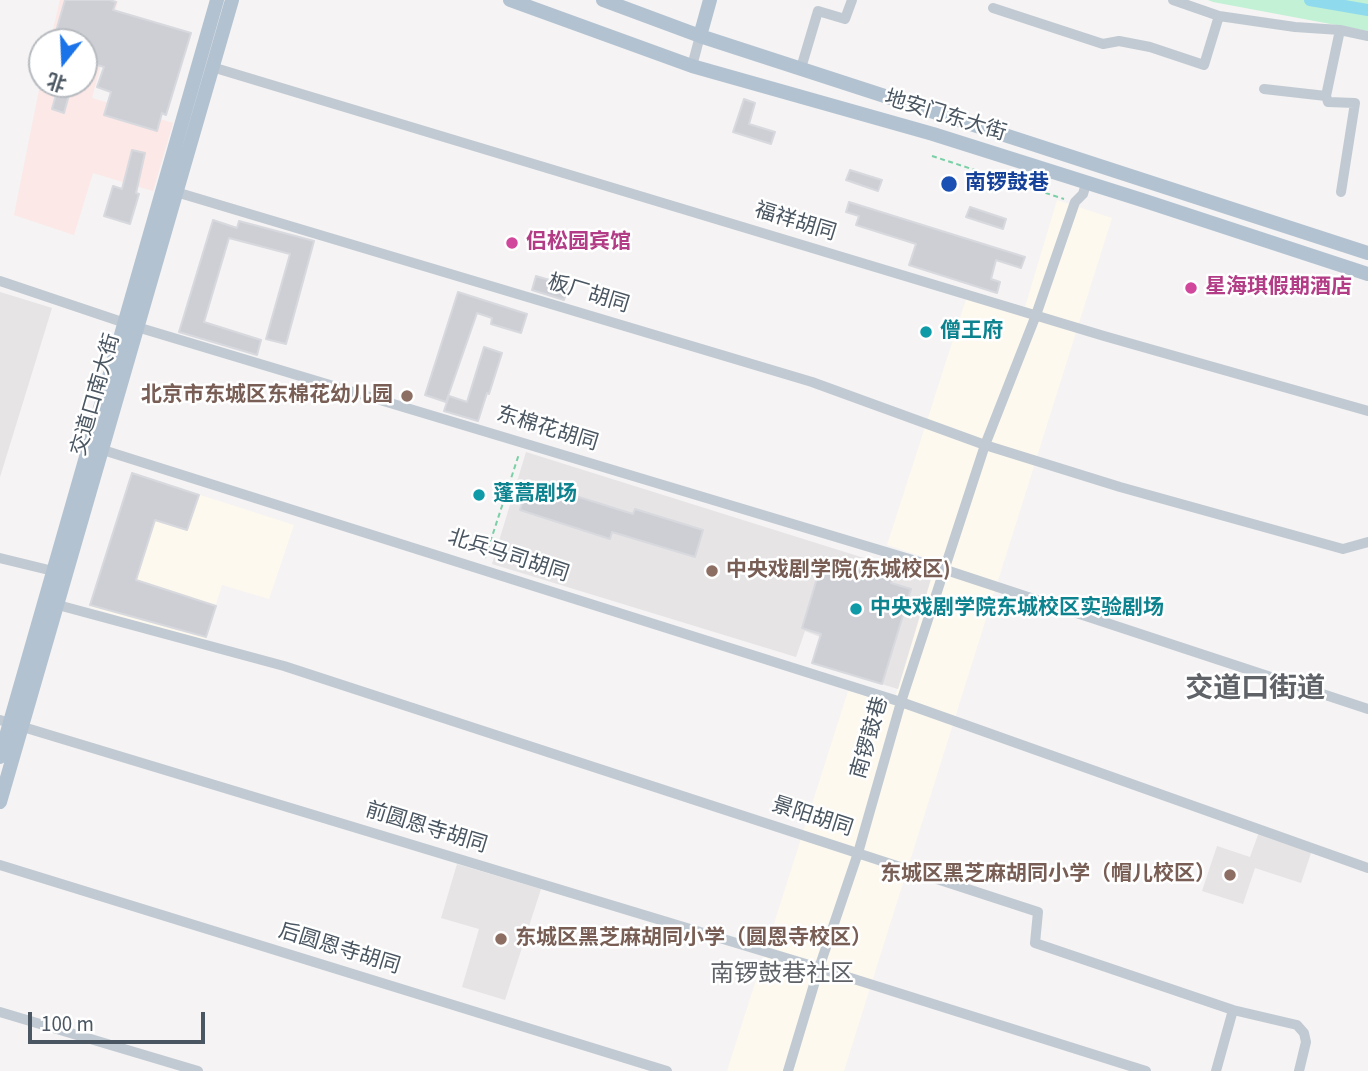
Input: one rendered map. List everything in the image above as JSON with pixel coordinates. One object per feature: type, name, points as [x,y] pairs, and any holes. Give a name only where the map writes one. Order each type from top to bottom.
[{"type":"main road","name":"交道口南大街","points":[[0,802],[10,724],[58,605],[103,450],[132,324],[217,0]]},
{"type":"main road","name":"交道口南大街","points":[[0,757],[53,571],[176,192],[232,0]]},
{"type":"main road","name":"地安门东大街","points":[[510,0],[692,66],[933,135],[1368,274]]},
{"type":"main road","name":"地安门东大街","points":[[603,0],[621,3],[700,36],[1368,253]]},
{"type":"main road","points":[[700,36],[710,0]]},
{"type":"street","points":[[801,68],[818,11],[845,19],[852,0]]},
{"type":"street","points":[[1173,0],[1219,16],[1295,27],[1340,30],[1368,36]]},
{"type":"street","points":[[993,8],[1103,44],[1119,41],[1150,47],[1204,65],[1219,16]]},
{"type":"street","points":[[1340,30],[1326,96],[1328,102],[1355,103],[1341,192]]},
{"type":"street","points":[[692,66],[700,36]]},
{"type":"street","name":"福祥胡同","points":[[212,67],[1035,315],[1368,411]]},
{"type":"street","points":[[1264,89],[1326,96]]},
{"type":"street","name":"南锣鼓巷","points":[[788,1071],[858,853],[901,702],[985,446],[1075,202],[1083,194],[1086,184]]},
{"type":"street","name":"板厂胡同","points":[[176,192],[812,382],[985,446],[1120,487],[1343,549],[1368,542]]},
{"type":"street","name":"东棉花胡同","points":[[0,281],[132,324],[946,570],[1368,709]]},
{"type":"street","name":"北兵马司胡同","points":[[103,450],[901,702],[1368,868]]},
{"type":"street","points":[[0,558],[53,571]]},
{"type":"street","name":"景阳胡同","points":[[58,605],[284,666],[1038,912],[1035,943],[1233,1010],[1297,1025],[1304,1033],[1306,1042],[1301,1071]]},
{"type":"street","name":"前圆恩寺胡同","points":[[10,724],[819,968],[1146,1071]]},
{"type":"street","name":"后圆恩寺胡同","points":[[0,865],[667,1071]]},
{"type":"street","points":[[1216,1071],[1233,1010]]},
{"type":"street","points":[[0,1012],[198,1071]]},
{"type":"path","points":[[932,156],[1075,202]]},
{"type":"path","points":[[482,569],[522,443]]},
{"type":"shaded area","points":[[60,0],[118,1],[98,76],[98,28],[53,28]]},
{"type":"shaded area","points":[[37,98],[92,98],[173,123],[153,191],[93,173],[74,235],[14,215]]},
{"type":"shaded area","name":"南锣鼓巷","points":[[1057,200],[1112,218],[844,1071],[727,1071],[848,691],[893,704],[936,561],[887,545],[969,290],[1025,307]]},
{"type":"shaded area","points":[[0,292],[52,308],[0,477]]},
{"type":"shaded area","name":"中央戏剧学院(东城校区)","points":[[526,452],[931,579],[898,689],[812,663],[820,637],[805,631],[796,657],[492,564]]},
{"type":"shaded area","points":[[132,473],[294,525],[269,599],[222,585],[204,643],[90,607]]},
{"type":"shaded area","name":"东城区黑芝麻胡同小学（帽儿校区）","points":[[1259,832],[1312,850],[1301,883],[1255,868],[1243,904],[1202,891],[1217,846],[1250,857]]},
{"type":"shaded area","name":"东城区黑芝麻胡同小学（圆恩寺校区）","points":[[457,864],[541,889],[505,1000],[462,987],[479,929],[441,918]]},
{"type":"green space","points":[[1208,0],[1368,0],[1368,31],[1213,2]]},
{"type":"building","points":[[65,0],[110,0],[116,2],[113,10],[191,33],[166,115],[162,113],[157,131],[104,115],[111,92],[98,87],[104,67],[98,65],[98,28],[57,28]]},
{"type":"building","points":[[55,98],[68,98],[64,113],[52,109]]},
{"type":"building","points":[[744,99],[755,103],[749,124],[775,132],[771,144],[733,132]]},
{"type":"building","points":[[132,150],[145,153],[136,193],[139,194],[130,224],[104,216],[113,186],[122,189]]},
{"type":"building","points":[[850,170],[882,180],[878,191],[846,180]]},
{"type":"building","points":[[849,202],[1025,257],[1021,268],[996,260],[991,279],[1000,282],[997,293],[909,265],[916,244],[856,225],[859,216],[846,212]]},
{"type":"building","points":[[970,207],[1006,219],[1003,229],[966,217]]},
{"type":"building","points":[[213,220],[237,228],[239,221],[314,241],[286,344],[266,339],[290,254],[229,238],[204,322],[261,340],[257,355],[179,332]]},
{"type":"building","points":[[536,276],[569,286],[564,300],[532,290]]},
{"type":"building","points":[[458,292],[527,314],[521,333],[491,324],[492,318],[477,313],[446,402],[425,395]]},
{"type":"building","points":[[484,347],[502,353],[478,421],[444,411],[449,396],[467,402]]},
{"type":"building","points":[[132,473],[199,495],[187,530],[155,520],[136,580],[216,606],[206,637],[90,605]]},
{"type":"building","points":[[528,481],[633,514],[635,509],[703,530],[695,557],[612,532],[610,539],[520,510]]},
{"type":"building","name":"中央戏剧学院东城校区实验剧场","points":[[822,562],[846,569],[848,565],[892,578],[891,583],[911,589],[882,684],[812,663],[821,634],[802,628]]},
{"type":"waterway","points":[[1310,0],[1368,10]]},
{"type":"place","name":"南锣鼓巷","points":[[949,184]]},
{"type":"place","name":"侣松园宾馆","points":[[512,243]]},
{"type":"place","name":"星海琪假期酒店","points":[[1191,288]]},
{"type":"place","name":"僧王府","points":[[926,332]]},
{"type":"place","name":"北京市东城区东棉花幼儿园","points":[[407,396]]},
{"type":"place","name":"蓬蒿剧场","points":[[479,495]]},
{"type":"place","name":"中央戏剧学院(东城校区)","points":[[712,571]]},
{"type":"place","name":"中央戏剧学院东城校区实验剧场","points":[[856,609]]},
{"type":"place","name":"东城区黑芝麻胡同小学（帽儿校区）","points":[[1230,875]]},
{"type":"place","name":"东城区黑芝麻胡同小学（圆恩寺校区）","points":[[501,939]]},
{"type":"district","name":"交道口街道","points":[[1255,691]]},
{"type":"district","name":"南锣鼓巷社区","points":[[782,976]]}]
